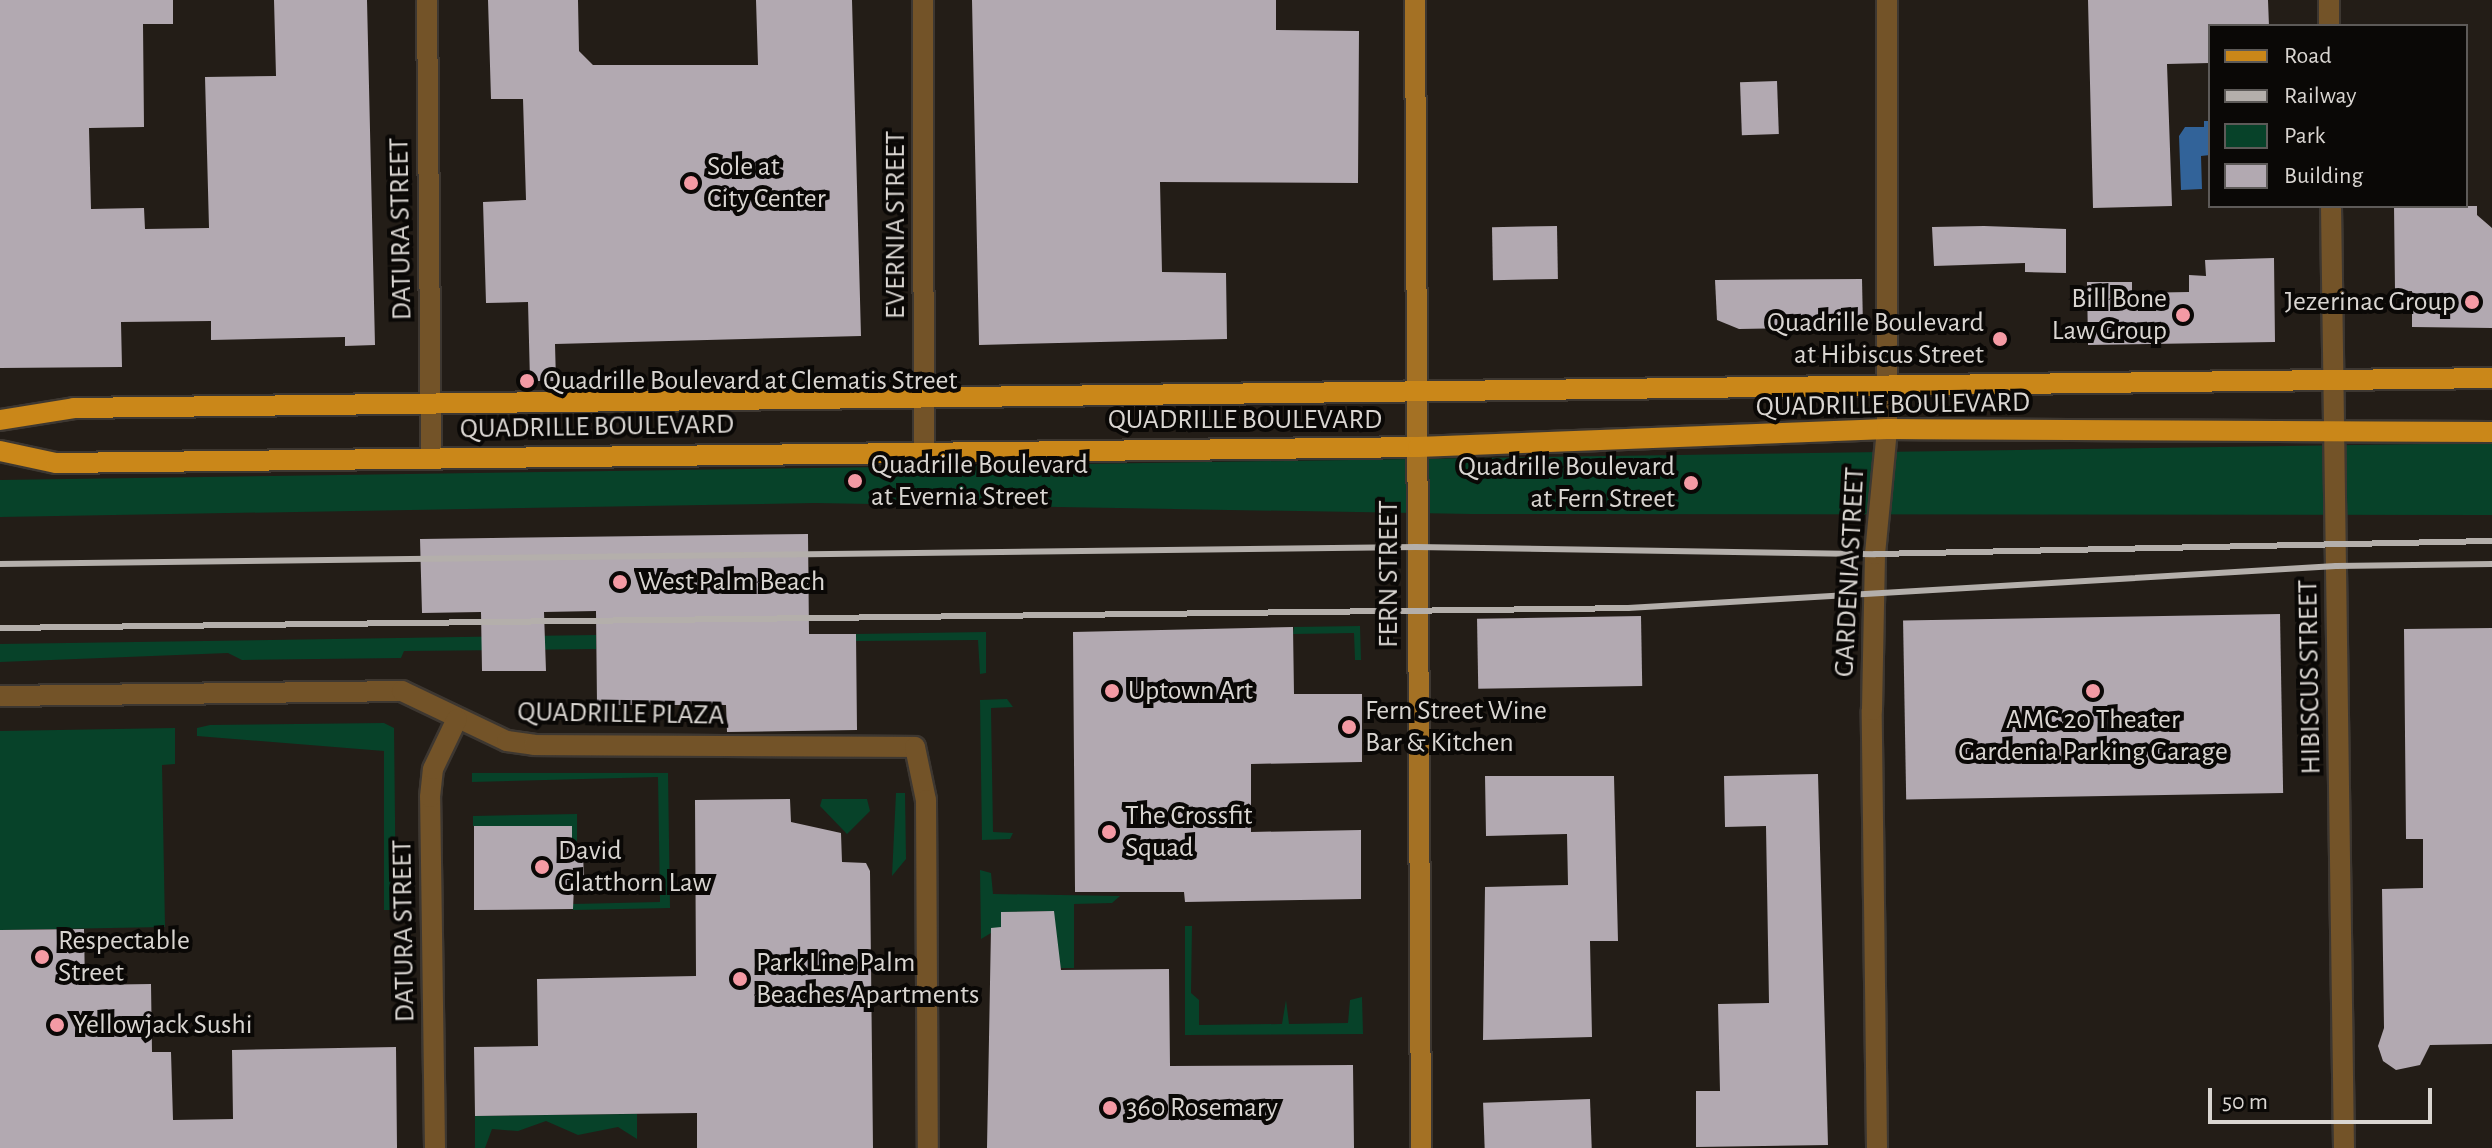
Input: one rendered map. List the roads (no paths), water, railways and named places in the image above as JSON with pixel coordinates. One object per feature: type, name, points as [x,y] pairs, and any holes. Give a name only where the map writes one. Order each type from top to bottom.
[{"type":"main road","name":"QUADRILLE BOULEVARD","points":[[0,420],[74,408],[2492,378]]},
{"type":"main road","name":"QUADRILLE BOULEVARD","points":[[0,451],[56,463],[924,450],[1418,447],[1887,429],[2334,434],[2492,432]]},
{"type":"street","name":"DATURA STREET","points":[[427,0],[431,458]]},
{"type":"street","name":"EVERNIA STREET","points":[[923,0],[924,450]]},
{"type":"street","name":"FERN STREET","points":[[1415,0],[1421,1148]]},
{"type":"street","name":"GARDENIA STREET","points":[[1877,1148],[1872,638],[1887,429],[1887,0]]},
{"type":"street","points":[[2329,0],[2329,24]]},
{"type":"street","name":"HIBISCUS STREET","points":[[2331,208],[2344,1148]]},
{"type":"street","name":"QUADRILLE PLAZA","points":[[0,696],[402,691],[507,741],[534,745],[915,747],[926,800],[928,1148]]},
{"type":"street","name":"DATURA STREET","points":[[435,1148],[430,797],[433,769],[457,719]]},
{"type":"water","points":[[2204,121],[2208,121],[2208,155],[2201,156],[2202,189],[2181,190],[2179,136],[2185,127],[2204,127]]},
{"type":"railway","points":[[0,564],[1416,547],[1875,554],[2492,541]]},
{"type":"railway","points":[[0,628],[1628,608],[2336,566],[2492,564]]},
{"type":"place","name":"Sole at City Center","points":[[691,183]]},
{"type":"place","name":"Jezerinac Group","points":[[2472,302]]},
{"type":"place","name":"Bill Bone Law Group","points":[[2183,315]]},
{"type":"place","name":"Quadrille Boulevard at Hibiscus Street","points":[[2000,339]]},
{"type":"place","name":"Quadrille Boulevard at Clematis Street","points":[[527,381]]},
{"type":"place","name":"Quadrille Boulevard at Evernia Street","points":[[855,481]]},
{"type":"place","name":"Quadrille Boulevard at Fern Street","points":[[1691,483]]},
{"type":"place","name":"West Palm Beach","points":[[620,582]]},
{"type":"place","name":"Uptown Art","points":[[1112,691]]},
{"type":"place","name":"AMC 20 Theater Gardenia Parking Garage","points":[[2093,691]]},
{"type":"place","name":"Fern Street Wine Bar & Kitchen","points":[[1349,727]]},
{"type":"place","name":"The Crossfit Squad","points":[[1109,832]]},
{"type":"place","name":"David Glatthorn Law","points":[[542,867]]},
{"type":"place","name":"Respectable Street","points":[[42,957]]},
{"type":"place","name":"Park Line Palm Beaches Apartments","points":[[740,979]]},
{"type":"place","name":"Yellowjack Sushi","points":[[57,1025]]},
{"type":"place","name":"360 Rosemary","points":[[1110,1108]]}]
